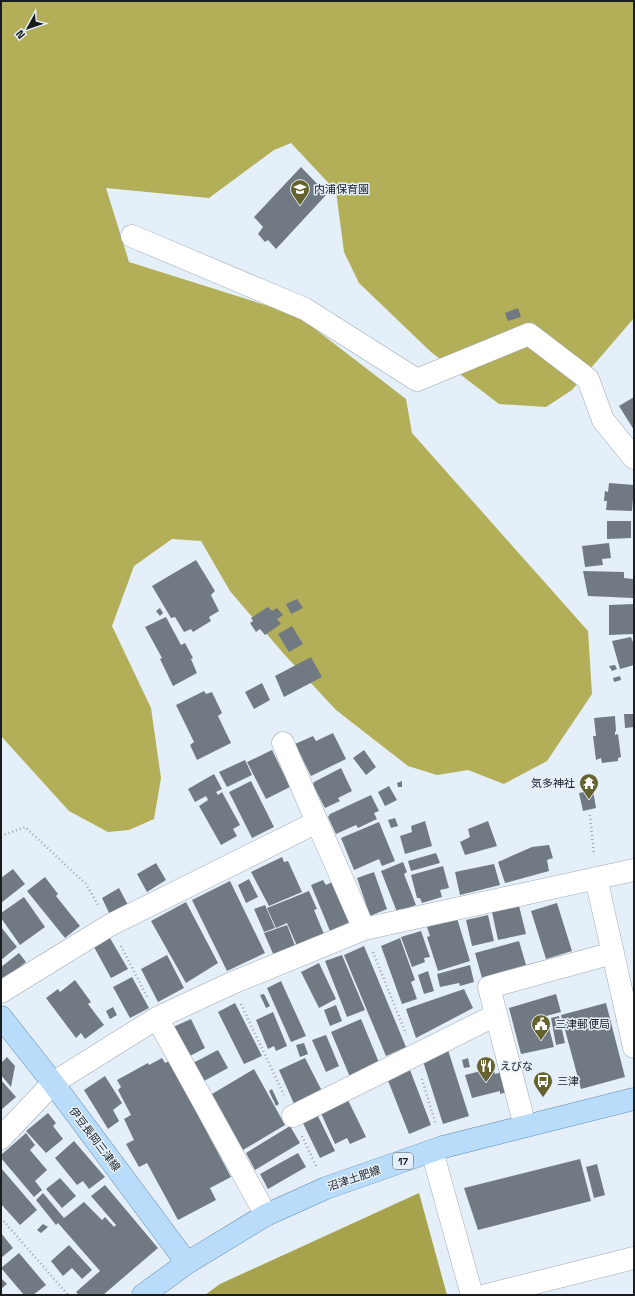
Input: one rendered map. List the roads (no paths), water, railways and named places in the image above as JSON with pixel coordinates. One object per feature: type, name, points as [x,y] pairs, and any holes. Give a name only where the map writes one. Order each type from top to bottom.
[{"type":"main road","name":"伊豆長岡三津線","points":[[1,1017],[53,1083],[187,1263]]},
{"type":"main road","name":"沼津土肥線","points":[[143,1295],[187,1263],[266,1215],[326,1188],[432,1151],[634,1099]]},
{"type":"street","points":[[132,236],[305,309],[417,380],[529,334],[588,379],[603,420],[634,458]]},
{"type":"street","points":[[283,743],[364,929]]},
{"type":"street","points":[[1,992],[110,925],[317,822]]},
{"type":"street","points":[[1,1138],[53,1083],[158,1018],[232,983],[364,929],[634,870]]},
{"type":"street","points":[[596,878],[634,1047]]},
{"type":"street","points":[[525,1126],[489,987],[613,953]]},
{"type":"street","points":[[293,1116],[496,1015]]},
{"type":"street","points":[[158,1018],[266,1215]]},
{"type":"street","points":[[432,1151],[472,1295]]},
{"type":"street","points":[[487,1295],[634,1258]]},
{"type":"place","name":"内浦保育園","points":[[300,206]]},
{"type":"place","name":"気多神社","points":[[589,800]]},
{"type":"place","name":"三津郵便局","points":[[541,1041]]},
{"type":"place","name":"えびな","points":[[486,1083]]},
{"type":"place","name":"三津","points":[[543,1098]]}]
